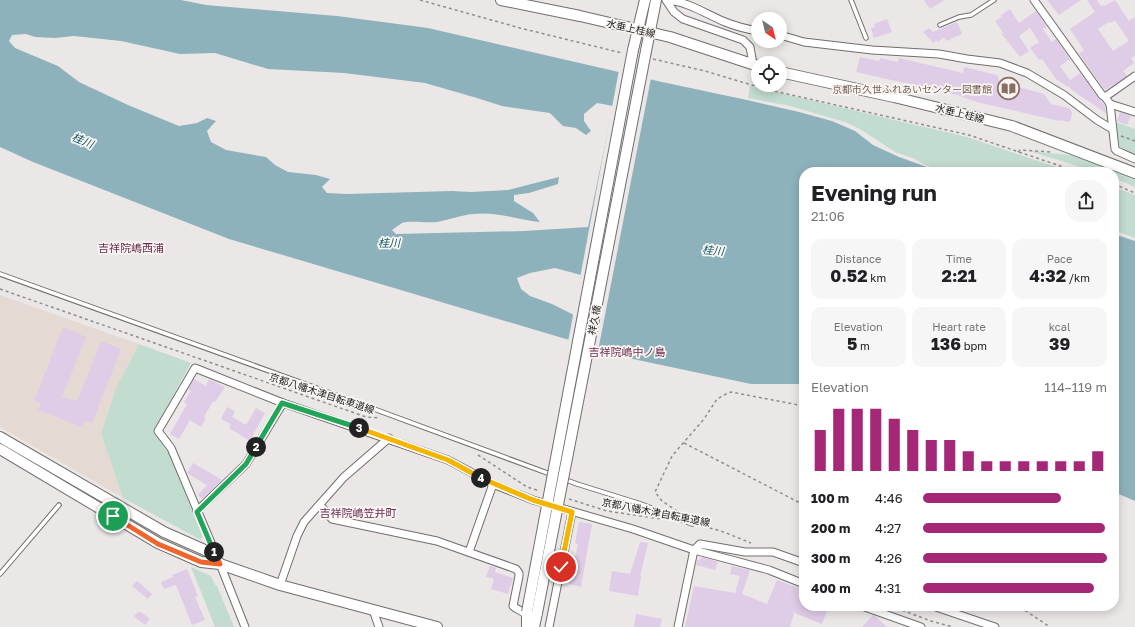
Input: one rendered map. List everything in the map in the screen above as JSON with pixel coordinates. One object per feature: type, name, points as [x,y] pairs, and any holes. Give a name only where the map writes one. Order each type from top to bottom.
[{"type":"street","name":"水垂上桂線","points":[[501,0],[650,32],[751,63]]},
{"type":"street","name":"祥久橋","points":[[530,613],[647,55],[656,0]]},
{"type":"street","points":[[666,0],[674,12],[683,19],[743,40],[750,47],[753,56]]},
{"type":"street","points":[[669,0],[681,2],[724,22],[751,30]]},
{"type":"street","points":[[1034,0],[1110,104],[1115,132],[1115,148],[1117,151],[1135,159]]},
{"type":"street","name":"祥久橋","points":[[530,613],[629,51],[637,30],[644,4]]},
{"type":"street","points":[[787,37],[804,42],[872,50],[938,54],[966,60],[1000,63],[1034,77],[1064,95],[1115,132]]},
{"type":"street","name":"水垂上桂線","points":[[787,74],[894,97],[1012,126],[1135,173]]},
{"type":"street","points":[[1105,97],[1135,76]]},
{"type":"street","points":[[1110,104],[1135,112]]},
{"type":"street","points":[[245,627],[171,448],[158,431],[195,368],[282,403],[389,438],[448,460],[493,484],[533,500],[634,529],[694,550],[769,570],[799,582]]},
{"type":"street","points":[[197,512],[246,464],[282,403]]},
{"type":"street","points":[[0,437],[164,532],[208,551],[220,564]]},
{"type":"street","points":[[280,585],[297,536],[304,522],[344,477],[389,438]]},
{"type":"street","points":[[0,449],[158,544],[201,562],[220,564],[280,585],[437,627]]},
{"type":"street","points":[[469,552],[493,484]]},
{"type":"street","points":[[320,505],[332,519],[437,541],[516,569],[519,572],[519,576],[513,606],[515,609],[530,613]]},
{"type":"street","points":[[549,627],[572,512]]},
{"type":"street","points":[[678,627],[694,550],[700,544],[745,552],[773,552],[799,560]]},
{"type":"street","points":[[373,610],[379,627]]},
{"type":"street","points":[[876,611],[921,627]]},
{"type":"street","points":[[947,611],[995,627]]},
{"type":"street","points":[[527,627],[530,613]]},
{"type":"street","points":[[530,613],[534,627]]},
{"type":"lane","points":[[851,0],[866,38]]},
{"type":"lane","points":[[940,25],[959,17],[972,15],[994,0]]},
{"type":"lane","points":[[0,274],[354,401],[570,482],[641,504],[693,523]]},
{"type":"lane","points":[[0,574],[59,505]]},
{"type":"path","points":[[420,0],[520,28],[629,51]]},
{"type":"path","points":[[647,55],[765,89],[968,135],[1063,167]]},
{"type":"path","points":[[1115,132],[1135,141]]},
{"type":"path","points":[[1018,152],[1020,150],[1028,149],[1051,152]]},
{"type":"path","points":[[1119,186],[1135,192]]},
{"type":"path","name":"京都八幡木津自転車道線","points":[[0,289],[366,417],[381,418]]},
{"type":"path","points":[[681,513],[662,500],[655,492],[672,456],[704,419],[718,400],[731,392],[799,405]]},
{"type":"path","points":[[684,443],[799,502]]},
{"type":"path","points":[[474,452],[527,487],[542,491]]},
{"type":"path","name":"京都八幡木津自転車道線","points":[[564,498],[607,511],[664,520]]},
{"type":"path","name":"京都八幡木津自転車道線","points":[[693,523],[721,531],[750,543]]},
{"type":"path","points":[[904,611],[953,627]]},
{"type":"path","points":[[1024,611],[1050,627]]},
{"type":"shaded area","points":[[0,295],[139,344],[116,388],[101,434],[123,498],[0,427]]},
{"type":"green space","points":[[750,86],[751,92],[776,92],[967,137],[1056,167],[932,167],[913,158],[895,152],[860,129],[845,122],[790,106],[748,98]]},
{"type":"green space","points":[[1115,122],[1135,129],[1135,156],[1124,150],[1119,144]]},
{"type":"green space","points":[[1029,151],[1088,157],[1112,167],[1081,167]]},
{"type":"green space","points":[[1119,170],[1135,177],[1135,187],[1119,180]]},
{"type":"green space","points":[[1119,189],[1135,195],[1135,238],[1119,232]]},
{"type":"green space","points":[[139,344],[191,363],[153,432],[169,453],[202,535],[201,540],[123,498],[101,434],[116,388]]},
{"type":"green space","points":[[191,567],[211,576],[215,585],[217,586],[234,627],[215,627]]},
{"type":"water","name":"桂川","points":[[0,0],[181,0],[206,5],[337,16],[428,28],[747,100],[832,121],[855,131],[873,145],[899,157],[927,167],[799,167],[799,384],[751,384],[633,359],[229,239],[33,162],[0,147]],"holes":[[[26,34],[35,37],[55,38],[74,36],[121,41],[180,54],[215,53],[268,69],[344,73],[425,83],[502,106],[550,113],[563,126],[576,128],[586,135],[591,131],[584,121],[584,114],[597,103],[613,106],[588,227],[524,231],[396,234],[392,230],[406,222],[437,222],[464,215],[482,213],[540,222],[533,213],[514,201],[514,195],[529,193],[558,184],[559,177],[508,190],[471,192],[327,193],[322,187],[330,179],[316,175],[288,172],[275,165],[266,157],[226,150],[211,142],[207,131],[216,121],[207,118],[197,123],[179,126],[128,105],[79,82],[58,66],[15,48],[9,41],[12,35]],[[555,268],[581,275],[574,315],[552,304],[530,296],[521,289],[517,278],[530,273]]]},
{"type":"water","points":[[1119,236],[1135,241],[1135,501],[1119,494]]},
{"type":"pier","points":[[619,70],[651,78],[598,351],[568,342]]},
{"type":"building","points":[[924,0],[945,0],[930,9]]},
{"type":"building","points":[[1047,0],[1081,0],[1059,15]]},
{"type":"building","points":[[1087,0],[1097,0],[1101,6],[1104,6],[1115,0],[1129,21],[1135,17],[1135,56],[1131,58],[1134,63],[1123,71],[1127,76],[1105,90],[1079,54],[1084,50],[1070,29],[1095,12]],"holes":[[[1115,20],[1129,41],[1113,51],[1098,29]]]},
{"type":"building","points":[[1010,9],[1019,23],[1036,11],[1047,27],[1043,29],[1052,42],[1056,39],[1070,59],[1060,66],[1070,80],[1080,73],[1105,106],[1106,113],[1072,90],[1069,86],[1068,87],[1056,79],[1042,59],[1039,60],[1030,48],[1039,42],[1030,28],[1019,36],[1029,51],[1020,57],[1001,33],[1004,34],[995,21],[1002,17],[1001,15]]},
{"type":"building","points":[[887,19],[892,32],[874,38],[871,28],[875,27],[874,24]]},
{"type":"building","points":[[957,22],[962,34],[946,41],[944,37],[938,42],[936,40],[934,43],[923,32],[929,28],[933,32]]},
{"type":"building","points":[[860,57],[879,61],[880,58],[898,62],[899,58],[963,73],[964,67],[997,75],[1000,82],[1044,94],[1051,104],[1068,108],[1071,110],[1072,114],[1070,122],[1059,121],[977,102],[957,95],[856,72]]},
{"type":"building","points":[[1120,112],[1131,116],[1127,125],[1117,121]]},
{"type":"building","points":[[63,327],[86,337],[62,397],[77,401],[101,341],[121,349],[92,423],[85,421],[82,427],[38,410],[41,403],[34,401]]},
{"type":"building","points":[[194,379],[206,386],[209,379],[225,387],[215,402],[213,401],[204,417],[206,418],[201,427],[190,420],[179,439],[170,434],[187,404],[184,402],[191,391],[188,389]]},
{"type":"building","points":[[227,407],[235,411],[232,417],[246,425],[256,408],[265,413],[250,441],[229,428],[231,424],[221,419]]},
{"type":"building","points":[[193,463],[222,480],[202,499],[198,495],[207,485],[187,473]]},
{"type":"building","points":[[579,522],[592,524],[581,587],[569,584],[578,544],[575,543]]},
{"type":"building","points":[[640,542],[648,543],[640,576],[638,596],[609,591],[612,571],[630,574]]},
{"type":"building","points":[[703,557],[718,562],[715,570],[696,565],[697,561]]},
{"type":"building","points":[[490,566],[496,568],[495,572],[513,578],[508,594],[491,589],[494,579],[486,577]]},
{"type":"building","points":[[732,566],[750,570],[742,594],[767,604],[777,580],[799,588],[799,611],[827,611],[822,624],[794,613],[790,627],[685,627],[694,586],[735,593],[740,576],[730,574]]},
{"type":"building","points":[[187,569],[198,596],[195,597],[205,620],[192,625],[176,585],[164,589],[161,582],[173,577],[172,575]]},
{"type":"building","points":[[137,581],[152,594],[148,599],[132,586]]},
{"type":"building","points":[[139,611],[150,619],[145,625],[134,616]]},
{"type":"building","points":[[636,614],[662,619],[660,627],[634,627]]},
{"type":"building","points":[[873,615],[875,616],[887,627],[862,627]]},
{"type":"place","name":"京都市久世ふれあいセンター図書館","points":[[1008,89]]},
{"type":"district","name":"吉祥院嶋西浦","points":[[131,247]]},
{"type":"district","name":"吉祥院嶋中ノ島","points":[[627,351]]},
{"type":"district","name":"吉祥院嶋笠井町","points":[[358,512]]},
{"type":"route","points":[[113,516],[158,544],[201,562],[220,564],[197,512],[246,464],[282,403],[389,438],[448,460],[493,484],[533,500],[572,512],[561,567]]}]
